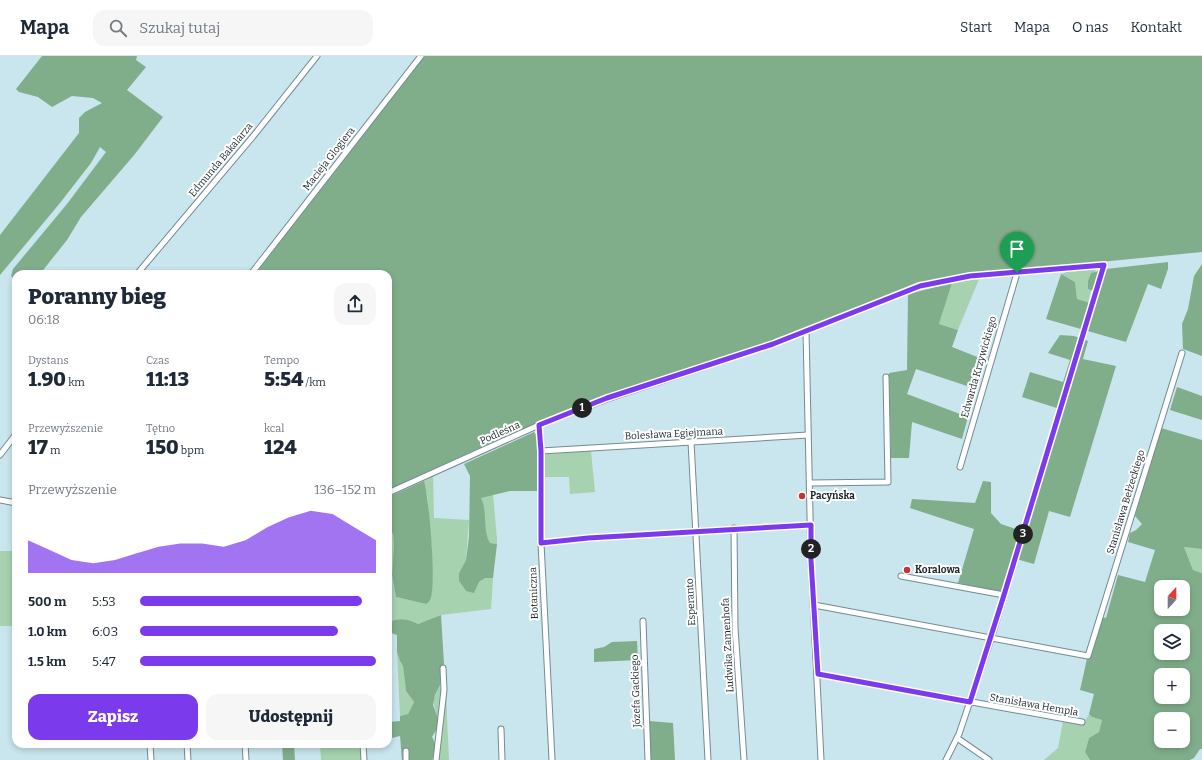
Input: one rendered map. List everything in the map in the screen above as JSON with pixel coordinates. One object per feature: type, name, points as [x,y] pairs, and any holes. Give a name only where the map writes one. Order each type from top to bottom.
[{"type":"street","name":"Edmunda Bakalarza","points":[[140,270],[256,134],[317,56]]},
{"type":"street","name":"Macieja Glogiera","points":[[254,270],[421,56]]},
{"type":"street","name":"Podleśna","points":[[392,491],[539,425],[607,398],[773,344],[920,286],[970,276],[1104,265],[1004,595]]},
{"type":"street","name":"Edwarda Krzywickiego","points":[[960,466],[1017,273]]},
{"type":"street","points":[[806,331],[811,525],[821,760]]},
{"type":"street","name":"Stanisława Bełżeckiego","points":[[991,639],[1088,656],[1182,353]]},
{"type":"street","points":[[811,483],[888,482],[886,377]]},
{"type":"street","name":"Botaniczna","points":[[539,425],[541,451],[541,543],[552,760]]},
{"type":"street","name":"Bolesława Egiejmana","points":[[541,451],[808,435]]},
{"type":"street","points":[[0,455],[12,439]]},
{"type":"street","name":"Esperanto","points":[[691,442],[708,760]]},
{"type":"street","points":[[0,500],[12,502]]},
{"type":"street","points":[[541,543],[588,538],[696,532],[734,528],[811,525]]},
{"type":"street","name":"Ludwika Zamenhofa","points":[[734,528],[735,628],[744,760]]},
{"type":"street","points":[[901,576],[1004,595],[970,702],[957,738],[946,760]]},
{"type":"street","points":[[814,605],[991,639]]},
{"type":"street","name":"Józefa Gackiego","points":[[643,621],[648,760]]},
{"type":"street","points":[[436,760],[444,690],[443,668]]},
{"type":"street","name":"Stanisława Hempla","points":[[818,674],[1082,722]]},
{"type":"street","points":[[501,729],[502,760]]},
{"type":"street","points":[[957,738],[990,760]]},
{"type":"street","points":[[150,748],[151,760]]},
{"type":"street","points":[[187,748],[188,760]]},
{"type":"street","points":[[245,748],[246,760]]},
{"type":"street","points":[[363,748],[364,760]]},
{"type":"street","points":[[406,751],[406,760]]},
{"type":"green space","points":[[42,56],[137,56],[136,60],[146,67],[127,90],[163,117],[135,154],[81,217],[67,240],[43,270],[13,270],[67,204],[106,152],[100,147],[91,163],[60,203],[0,275],[0,235],[79,133],[79,118],[85,112],[102,103],[93,98],[72,96],[52,107],[38,97],[19,92],[16,89]]},
{"type":"green space","points":[[425,56],[1202,56],[1202,252],[977,274],[918,282],[773,342],[604,396],[491,443],[392,488],[392,270],[258,270]]},
{"type":"green space","points":[[1168,262],[1168,269],[1161,289],[1148,284],[1126,342],[1046,319],[1061,274],[1075,282],[1077,299],[1093,304],[1096,292],[1088,289],[1088,281],[1091,273],[1106,269]]},
{"type":"green space","points":[[1202,264],[1202,356],[1183,349],[1182,324],[1188,309],[1194,276]]},
{"type":"green space","points":[[1096,268],[1095,272],[1091,273],[1088,289],[1091,290],[1088,303],[1077,299],[1075,282],[1061,274],[1072,270]]},
{"type":"green space","points":[[979,279],[958,330],[939,324],[952,283]]},
{"type":"green space","points":[[952,283],[939,324],[958,330],[952,347],[985,360],[976,389],[916,369],[907,394],[968,417],[962,439],[912,422],[909,458],[891,458],[889,373],[907,370],[908,294]]},
{"type":"green space","points":[[1060,335],[1074,336],[1088,341],[1083,359],[1116,366],[1070,517],[1049,511],[1034,564],[1012,558],[1001,592],[958,583],[974,529],[910,508],[912,499],[975,503],[983,481],[991,482],[991,513],[1001,524],[1025,532],[1060,409],[1022,397],[1030,372],[1063,382],[1070,360],[1048,353]]},
{"type":"green space","points":[[1177,387],[1202,396],[1202,420],[1170,410]]},
{"type":"green space","points":[[1161,428],[1202,440],[1202,549],[1184,547],[1193,570],[1202,573],[1202,749],[1200,749],[1194,758],[1190,760],[1090,760],[1085,752],[1089,738],[1099,732],[1102,720],[1092,717],[1089,714],[1094,694],[1080,690],[1092,635],[1097,616],[1106,618],[1118,575],[1145,582],[1155,550],[1128,542],[1130,533],[1142,524],[1135,516]]},
{"type":"green space","points":[[534,432],[538,437],[539,491],[510,491],[481,498],[488,538],[490,543],[497,544],[493,578],[485,578],[479,582],[474,593],[466,591],[459,581],[459,573],[466,560],[469,537],[470,476],[464,464]]},
{"type":"green space","points":[[591,451],[595,492],[570,494],[569,477],[545,477],[545,454]]},
{"type":"green space","points":[[433,476],[434,518],[469,520],[466,560],[459,573],[459,581],[466,591],[485,578],[493,578],[491,609],[441,615],[418,624],[403,619],[392,621],[392,575],[396,597],[426,604],[432,583],[432,547],[429,532],[428,500],[424,481]]},
{"type":"green space","points":[[424,481],[430,522],[433,578],[430,600],[426,604],[396,597],[392,575],[394,545],[392,534],[392,495]]},
{"type":"green space","points":[[493,494],[497,544],[490,543],[486,538],[481,498]]},
{"type":"green space","points":[[393,533],[394,545],[392,575]]},
{"type":"green space","points":[[1184,547],[1202,549],[1202,573],[1193,570]]},
{"type":"green space","points":[[0,551],[12,551],[12,626],[0,626]]},
{"type":"green space","points":[[441,615],[444,664],[440,668],[440,685],[435,695],[433,705],[438,718],[438,727],[432,737],[434,740],[435,749],[432,760],[402,760],[400,736],[392,738],[392,722],[400,721],[400,716],[408,714],[414,702],[406,691],[403,666],[397,652],[397,635],[392,633],[392,621],[403,619],[418,624]]},
{"type":"green space","points":[[637,641],[638,660],[594,662],[594,649],[604,647],[612,642]]},
{"type":"green space","points":[[397,652],[403,666],[406,691],[414,702],[408,714],[400,716]]},
{"type":"green space","points":[[440,685],[442,694],[438,718],[434,705],[434,699]]},
{"type":"green space","points":[[446,694],[449,760],[439,760],[444,697]]},
{"type":"green space","points":[[1089,714],[1092,717],[1102,720],[1099,732],[1089,738],[1085,752],[1090,760],[1044,760],[1058,748],[1063,721],[1084,723]]},
{"type":"green space","points":[[649,721],[673,723],[675,760],[651,760]]},
{"type":"green space","points":[[282,748],[294,748],[295,760],[283,760]]},
{"type":"green space","points":[[320,748],[361,748],[362,760],[321,760]]},
{"type":"place","name":"Pacyńska","points":[[802,496]]},
{"type":"place","name":"Koralowa","points":[[907,570]]},
{"type":"route","points":[[1104,265],[991,639],[970,702],[818,674],[811,560],[811,525],[734,528],[696,532],[588,538],[541,543],[541,451],[539,425],[607,398],[773,344],[920,286],[970,276],[1017,273],[1104,265]]}]
